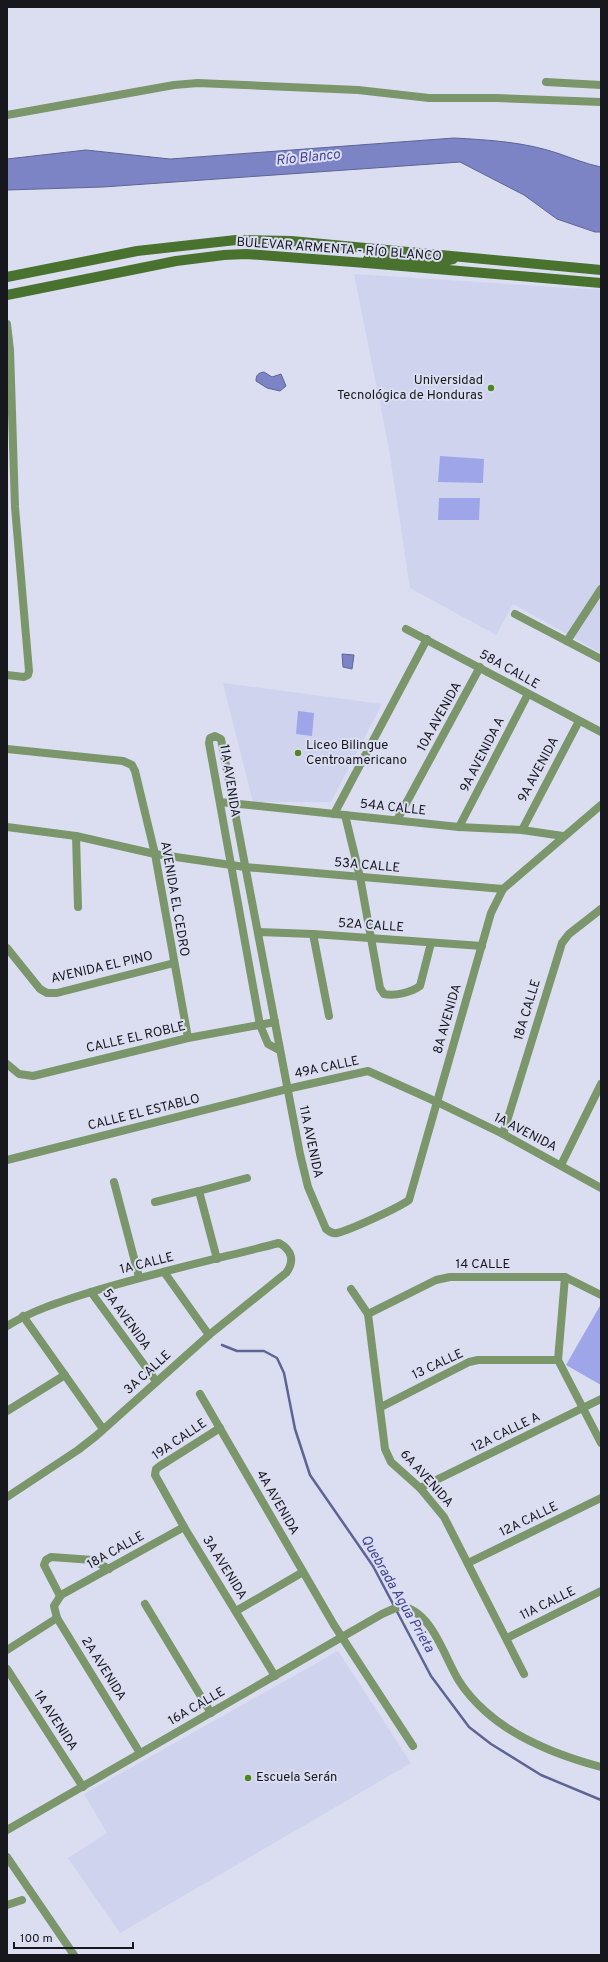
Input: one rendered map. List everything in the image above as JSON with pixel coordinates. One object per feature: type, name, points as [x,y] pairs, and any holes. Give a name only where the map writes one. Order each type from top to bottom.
[{"type":"main road","name":"BULEVAR ARMENTA - RÍO BLANCO","points":[[7,277],[137,251],[236,240],[291,241],[601,270]]},
{"type":"main road","name":"BULEVAR ARMENTA - RÍO BLANCO","points":[[7,295],[176,260],[246,254],[601,283]]},
{"type":"main road","points":[[366,263],[368,259],[371,258],[435,262],[463,257]]},
{"type":"street","points":[[546,82],[601,85]]},
{"type":"street","points":[[7,115],[174,85],[198,83],[358,90],[429,98],[495,98],[601,102]]},
{"type":"street","points":[[7,324],[11,508],[29,671],[28,675],[24,677],[7,675]]},
{"type":"street","points":[[567,641],[601,589]]},
{"type":"street","points":[[515,614],[601,659]]},
{"type":"street","name":"58A CALLE","points":[[406,629],[601,732]]},
{"type":"street","points":[[334,814],[427,639]]},
{"type":"street","name":"10A AVENIDA","points":[[396,820],[480,667]]},
{"type":"street","name":"9A AVENIDA A","points":[[459,826],[528,694]]},
{"type":"street","name":"9A AVENIDA","points":[[522,830],[578,721]]},
{"type":"street","name":"11A AVENIDA","points":[[279,1050],[268,1044],[260,1025],[209,743],[210,738],[215,736],[221,738],[279,1050],[308,1187],[326,1230],[331,1233]]},
{"type":"street","name":"AVENIDA EL CEDRO","points":[[7,749],[123,761],[132,765],[135,771],[155,854],[188,1038]]},
{"type":"street","name":"54A CALLE","points":[[220,802],[234,805],[459,826],[522,830],[563,836]]},
{"type":"street","name":"8A AVENIDA","points":[[331,1233],[338,1233],[409,1200],[491,913],[503,889],[601,805]]},
{"type":"street","points":[[345,815],[360,877],[380,988],[384,994],[392,995],[414,990],[420,986],[431,943]]},
{"type":"street","name":"53A CALLE","points":[[7,827],[76,836],[155,854],[245,867],[503,889]]},
{"type":"street","points":[[76,836],[78,907]]},
{"type":"street","name":"18A CALLE","points":[[503,1134],[562,943],[569,934],[601,909]]},
{"type":"street","name":"52A CALLE","points":[[258,932],[313,934],[482,946]]},
{"type":"street","points":[[313,934],[329,1016]]},
{"type":"street","name":"AVENIDA EL PINO","points":[[7,948],[11,956],[40,989],[47,993],[57,993],[174,963]]},
{"type":"street","name":"CALLE EL ROBLE","points":[[7,1064],[19,1074],[33,1076],[188,1038],[275,1022]]},
{"type":"street","name":"49A CALLE","points":[[287,1089],[368,1071],[437,1102]]},
{"type":"street","points":[[561,1165],[601,1084]]},
{"type":"street","name":"CALLE EL ESTABLO","points":[[7,1160],[287,1089]]},
{"type":"street","name":"1A AVENIDA","points":[[437,1102],[503,1134],[601,1188]]},
{"type":"street","points":[[155,1202],[247,1178]]},
{"type":"street","points":[[114,1182],[139,1277]]},
{"type":"street","points":[[199,1191],[217,1259]]},
{"type":"street","name":"1A CALLE","points":[[7,1326],[23,1316],[139,1277],[279,1243],[286,1247],[292,1255]]},
{"type":"street","name":"3A CALLE","points":[[7,1497],[78,1450],[103,1429],[209,1335],[286,1273],[291,1266],[292,1255]]},
{"type":"street","points":[[164,1272],[209,1335]]},
{"type":"street","name":"14 CALLE","points":[[368,1314],[436,1280],[450,1277],[566,1277],[601,1295]]},
{"type":"street","points":[[566,1277],[558,1360],[601,1443]]},
{"type":"street","name":"6A AVENIDA","points":[[351,1289],[368,1314],[385,1448],[388,1456],[391,1462],[420,1488],[444,1517],[524,1674]]},
{"type":"street","name":"5A AVENIDA","points":[[91,1292],[156,1381]]},
{"type":"street","points":[[23,1316],[103,1429]]},
{"type":"street","name":"13 CALLE","points":[[381,1407],[469,1362],[478,1360],[558,1360]]},
{"type":"street","points":[[7,1411],[65,1375]]},
{"type":"street","name":"4A AVENIDA","points":[[200,1394],[334,1625],[414,1746]]},
{"type":"street","name":"12A CALLE A","points":[[420,1488],[601,1399]]},
{"type":"street","name":"19A CALLE","points":[[155,1472],[160,1466],[220,1428]]},
{"type":"street","name":"3A AVENIDA","points":[[155,1472],[156,1478],[184,1527],[275,1676]]},
{"type":"street","name":"12A CALLE","points":[[468,1563],[601,1498]]},
{"type":"street","name":"18A CALLE","points":[[60,1596],[184,1527]]},
{"type":"street","points":[[7,1650],[57,1618],[54,1606],[60,1596],[44,1565],[46,1560],[51,1557],[94,1560],[109,1568]]},
{"type":"street","points":[[236,1611],[303,1572]]},
{"type":"street","name":"11A CALLE","points":[[507,1638],[601,1591]]},
{"type":"street","points":[[145,1604],[211,1713]]},
{"type":"street","name":"16A CALLE","points":[[7,1830],[382,1614],[400,1606],[407,1607],[420,1614],[438,1640],[459,1681],[471,1698],[485,1712],[522,1738],[580,1761],[601,1767]]},
{"type":"street","name":"2A AVENIDA","points":[[57,1618],[140,1753]]},
{"type":"street","name":"1A AVENIDA","points":[[7,1669],[83,1787]]},
{"type":"street","points":[[7,1857],[74,1955]]},
{"type":"street","points":[[7,1904],[22,1900]]},
{"type":"shaded area","points":[[354,274],[601,290],[601,653],[513,604],[496,635],[410,588],[389,449]]},
{"type":"shaded area","points":[[440,456],[484,459],[483,483],[438,482]]},
{"type":"shaded area","points":[[439,498],[480,498],[479,520],[438,520]]},
{"type":"shaded area","name":"Liceo Bilingue Centroamericano","points":[[223,683],[382,704],[331,802],[253,802]]},
{"type":"shaded area","points":[[298,711],[314,713],[312,736],[296,734]]},
{"type":"shaded area","points":[[601,1304],[601,1385],[566,1365]]},
{"type":"shaded area","name":"Escuela Serán","points":[[338,1651],[411,1763],[120,1933],[68,1858],[107,1833],[84,1794]]},
{"type":"water","name":"Río Blanco","points":[[454,138],[532,146],[601,167],[601,232],[595,232],[557,219],[524,195],[460,162],[103,187],[7,190],[7,159],[86,150],[170,159]]},
{"type":"water","points":[[264,372],[272,377],[281,374],[286,386],[280,391],[267,388],[256,381],[256,377],[260,373]]},
{"type":"water","points":[[342,654],[354,655],[352,669],[343,667]]},
{"type":"waterway","name":"Quebrada Agua Prieta","points":[[222,1345],[237,1351],[264,1351],[277,1358],[284,1373],[295,1429],[310,1475],[373,1566],[431,1676],[469,1727],[491,1744],[541,1775],[601,1800]]},
{"type":"place","name":"Universidad Tecnológica de Honduras","points":[[491,388]]},
{"type":"place","name":"Liceo Bilingue Centroamericano","points":[[298,753]]},
{"type":"place","name":"Escuela Serán","points":[[248,1778]]}]
